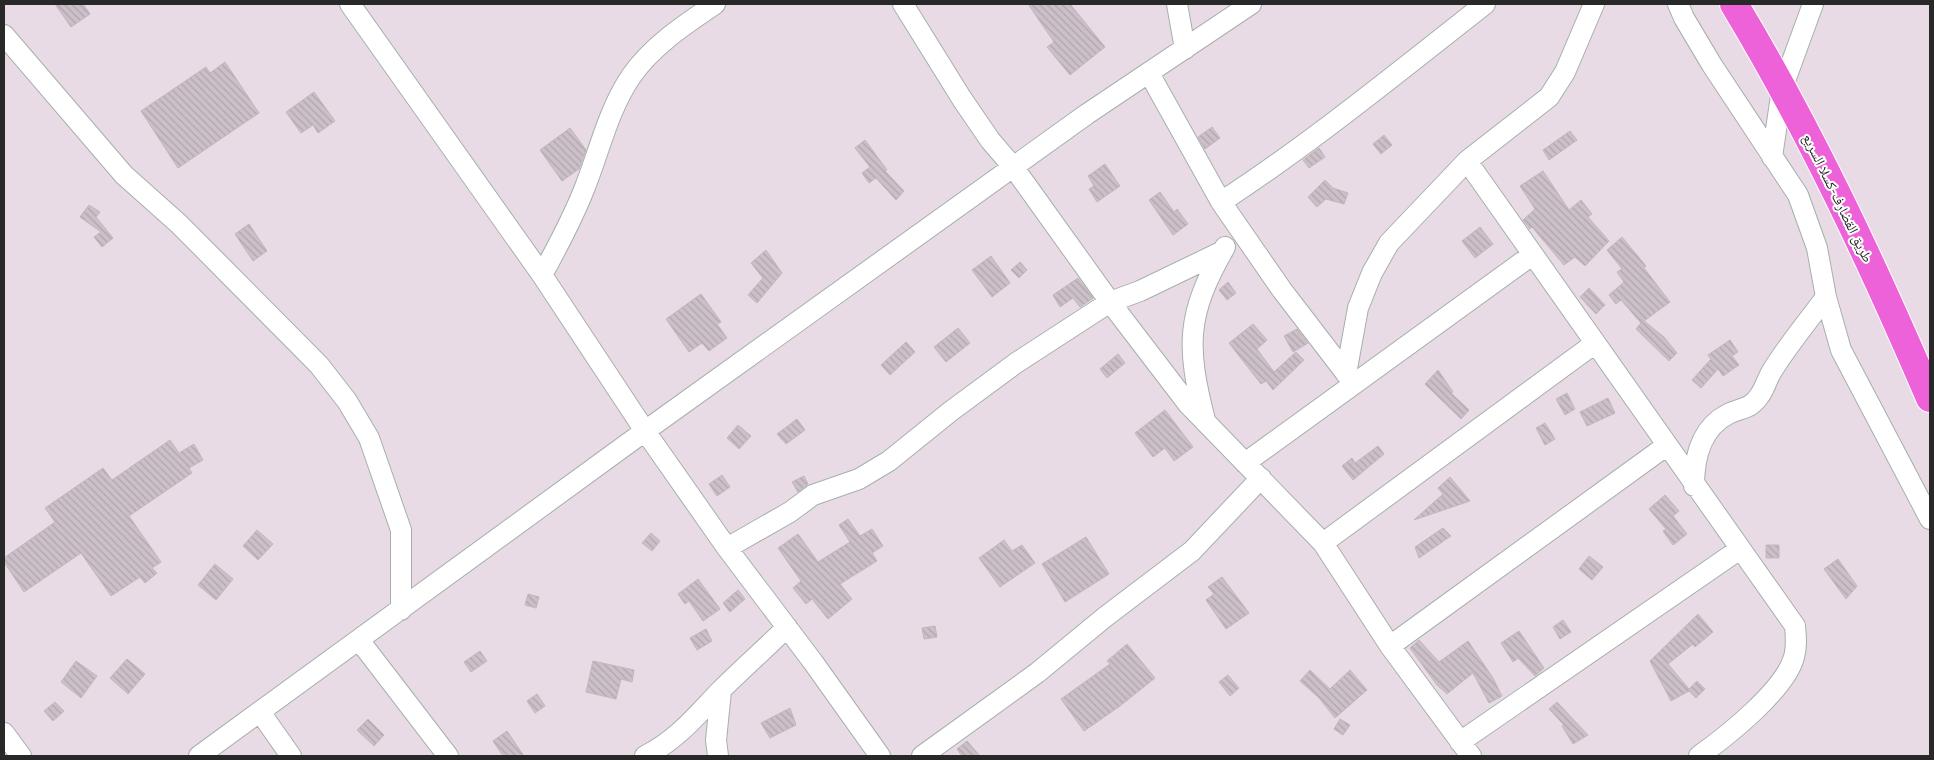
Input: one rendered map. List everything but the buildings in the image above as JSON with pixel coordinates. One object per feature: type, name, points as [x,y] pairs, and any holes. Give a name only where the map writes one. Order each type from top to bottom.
[{"type":"highway","name":"طريق القضارف-كسلا السريع","points":[[1734,4],[1830,178],[1892,309],[1930,398]]},
{"type":"street","points":[[350,4],[542,275],[645,431],[727,548],[787,627],[880,756]]},
{"type":"street","points":[[542,275],[568,228],[617,102],[632,75],[650,54],[670,36],[716,4]]},
{"type":"street","points":[[903,4],[990,140],[1014,168],[1110,302],[1188,404],[1323,543],[1390,646],[1465,749],[1740,549]]},
{"type":"street","points":[[1177,4],[1185,49]]},
{"type":"street","points":[[200,756],[645,431],[1087,114],[1251,4]]},
{"type":"street","points":[[1221,202],[1270,170],[1329,127],[1485,4]]},
{"type":"street","points":[[1350,379],[1358,308],[1389,243],[1466,161],[1549,97],[1565,72],[1594,4]]},
{"type":"street","points":[[1678,4],[1684,18],[1712,65],[1798,196],[1817,248],[1826,297],[1841,350],[1930,519]]},
{"type":"street","points":[[1772,157],[1782,89],[1813,4]]},
{"type":"street","points":[[4,35],[124,175],[179,224],[319,365],[347,400],[369,438],[390,492],[401,530],[403,560],[401,610]]},
{"type":"street","points":[[1149,73],[1221,202],[1282,290],[1350,379]]},
{"type":"street","points":[[1466,161],[1694,486],[1795,626],[1797,641],[1794,658],[1784,677],[1760,706],[1699,756]]},
{"type":"street","points":[[1205,422],[1194,376],[1191,344],[1196,313],[1204,288],[1238,226]]},
{"type":"street","points":[[727,548],[790,512],[813,495],[859,480],[889,461],[951,411],[1016,363],[1110,302],[1140,291],[1223,251]]},
{"type":"street","points":[[1245,463],[1350,379],[1532,255]]},
{"type":"street","points":[[1694,486],[1694,466],[1700,446],[1713,426],[1729,414],[1748,409],[1760,396],[1772,372],[1826,297]]},
{"type":"street","points":[[1323,543],[1594,344]]},
{"type":"street","points":[[1390,646],[1666,446]]},
{"type":"street","points":[[922,756],[1037,673],[1104,616],[1192,551],[1261,478]]},
{"type":"street","points":[[645,756],[663,747],[689,726],[721,691],[787,627]]},
{"type":"street","points":[[360,640],[448,756]]},
{"type":"street","points":[[718,756],[716,740],[721,691]]},
{"type":"street","points":[[260,712],[291,756]]},
{"type":"street","points":[[4,733],[21,756]]}]
